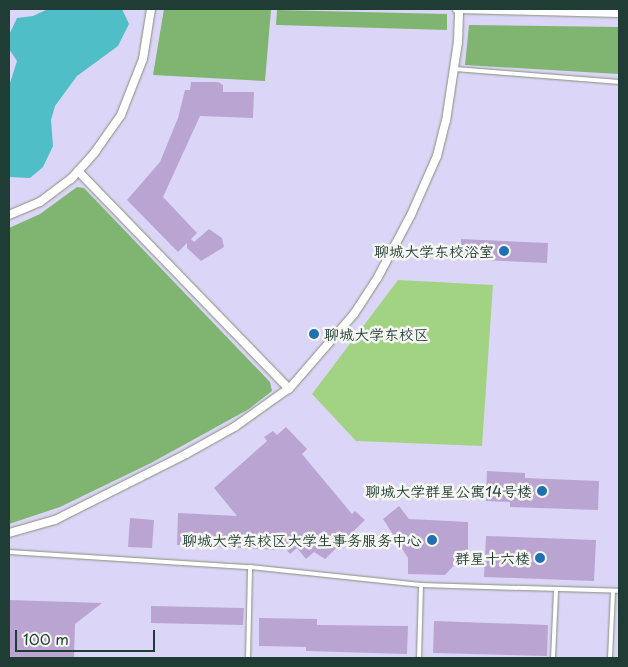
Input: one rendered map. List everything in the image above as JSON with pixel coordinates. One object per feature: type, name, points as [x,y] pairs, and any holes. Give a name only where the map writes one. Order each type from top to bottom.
[{"type":"street","points":[[9,215],[40,202],[78,171],[120,115],[131,93],[143,60],[151,9]]},
{"type":"street","points":[[9,534],[55,520],[186,454],[236,426],[288,389],[354,314],[406,223],[437,156],[455,69],[458,9],[619,13]]},
{"type":"street","points":[[78,171],[288,389]]},
{"type":"lane","points":[[455,69],[619,82]]},
{"type":"lane","points":[[9,552],[250,567],[421,585],[619,592]]},
{"type":"lane","points":[[248,658],[250,567]]},
{"type":"lane","points":[[419,658],[421,585]]},
{"type":"lane","points":[[553,658],[556,591]]},
{"type":"lane","points":[[610,658],[613,591]]},
{"type":"shaded area","name":"聊城大学东校区","points":[[9,9],[619,9],[619,658],[9,658]]},
{"type":"green space","points":[[164,9],[271,10],[265,81],[153,75]]},
{"type":"green space","points":[[277,10],[447,14],[447,30],[276,25]]},
{"type":"green space","points":[[469,25],[619,27],[619,74],[465,65]]},
{"type":"green space","points":[[77,187],[84,188],[270,382],[272,391],[249,409],[151,463],[60,507],[9,524],[9,228],[40,214]]},
{"type":"green space","points":[[398,280],[493,285],[482,446],[356,441],[312,394]]},
{"type":"water","points":[[48,9],[122,9],[129,24],[118,46],[77,76],[55,106],[51,120],[53,146],[43,167],[30,178],[9,177],[9,86],[17,61],[9,49],[9,35],[17,18],[33,16]]},
{"type":"building","points":[[191,82],[218,82],[223,85],[223,92],[254,92],[253,118],[200,116],[163,197],[197,233],[191,239],[194,242],[209,229],[222,238],[224,247],[201,261],[187,248],[187,243],[178,252],[127,200],[160,162],[178,118],[185,90],[190,90]]},
{"type":"building","name":"聊城大学东校浴室","points":[[461,239],[548,243],[547,263],[461,259]]},
{"type":"building","points":[[286,427],[307,449],[302,454],[352,514],[355,511],[365,520],[325,559],[314,552],[306,559],[297,548],[290,554],[283,545],[283,550],[177,545],[178,513],[237,516],[214,488],[267,441],[264,437],[273,431],[277,435]]},
{"type":"building","name":"聊城大学群星公寓14号楼","points":[[487,471],[525,473],[525,478],[599,481],[598,510],[510,507],[510,502],[486,501]]},
{"type":"building","name":"聊城大学东校区大学生事务服务中心","points":[[399,506],[409,519],[468,522],[468,561],[459,560],[445,575],[408,574],[408,558],[383,519]]},
{"type":"building","points":[[130,518],[154,520],[152,548],[128,547]]},
{"type":"building","name":"群星十六楼","points":[[486,536],[596,540],[594,581],[484,577]]},
{"type":"building","points":[[9,600],[102,603],[75,624],[74,658],[9,658]]},
{"type":"building","points":[[151,606],[244,608],[243,625],[151,623]]},
{"type":"building","points":[[259,618],[317,619],[317,625],[408,626],[407,654],[306,651],[306,647],[259,646]]},
{"type":"building","points":[[434,621],[548,625],[547,656],[433,653]]},
{"type":"place","name":"聊城大学东校浴室","points":[[504,251]]},
{"type":"place","name":"聊城大学东校区","points":[[314,334]]},
{"type":"place","name":"聊城大学群星公寓14号楼","points":[[542,491]]},
{"type":"place","name":"聊城大学东校区大学生事务服务中心","points":[[432,540]]},
{"type":"place","name":"群星十六楼","points":[[540,558]]}]
